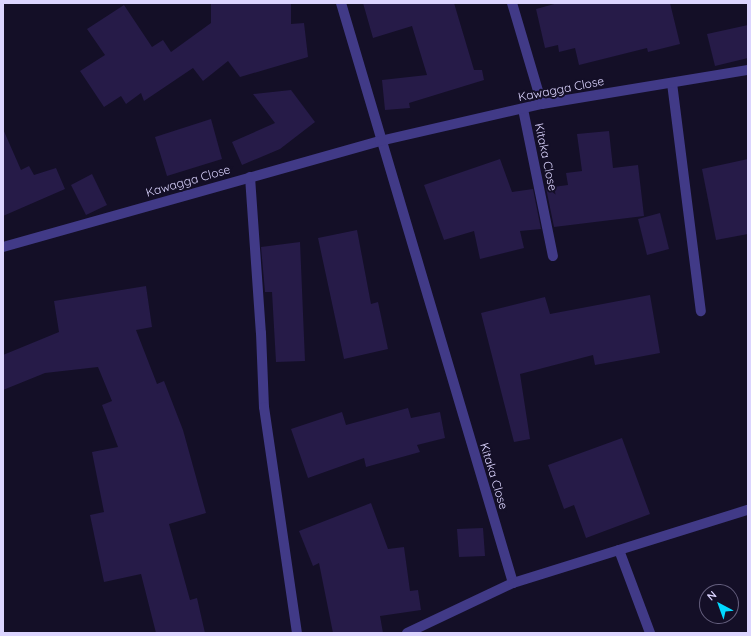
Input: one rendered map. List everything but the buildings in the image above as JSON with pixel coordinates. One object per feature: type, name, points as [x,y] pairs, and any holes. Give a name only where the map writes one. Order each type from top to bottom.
[{"type":"street","points":[[341,3],[380,141]]},
{"type":"street","points":[[512,3],[542,104]]},
{"type":"street","name":"Kawagga Close","points":[[3,247],[380,141],[523,110],[542,104],[748,70]]},
{"type":"street","points":[[672,83],[700,311]]},
{"type":"street","name":"Kitaka Close","points":[[523,110],[553,256]]},
{"type":"street","name":"Kitaka Close","points":[[380,141],[512,583]]},
{"type":"street","points":[[250,178],[261,334],[264,407],[296,633]]},
{"type":"street","points":[[407,633],[512,583],[748,510]]},
{"type":"street","points":[[619,550],[650,633]]}]
